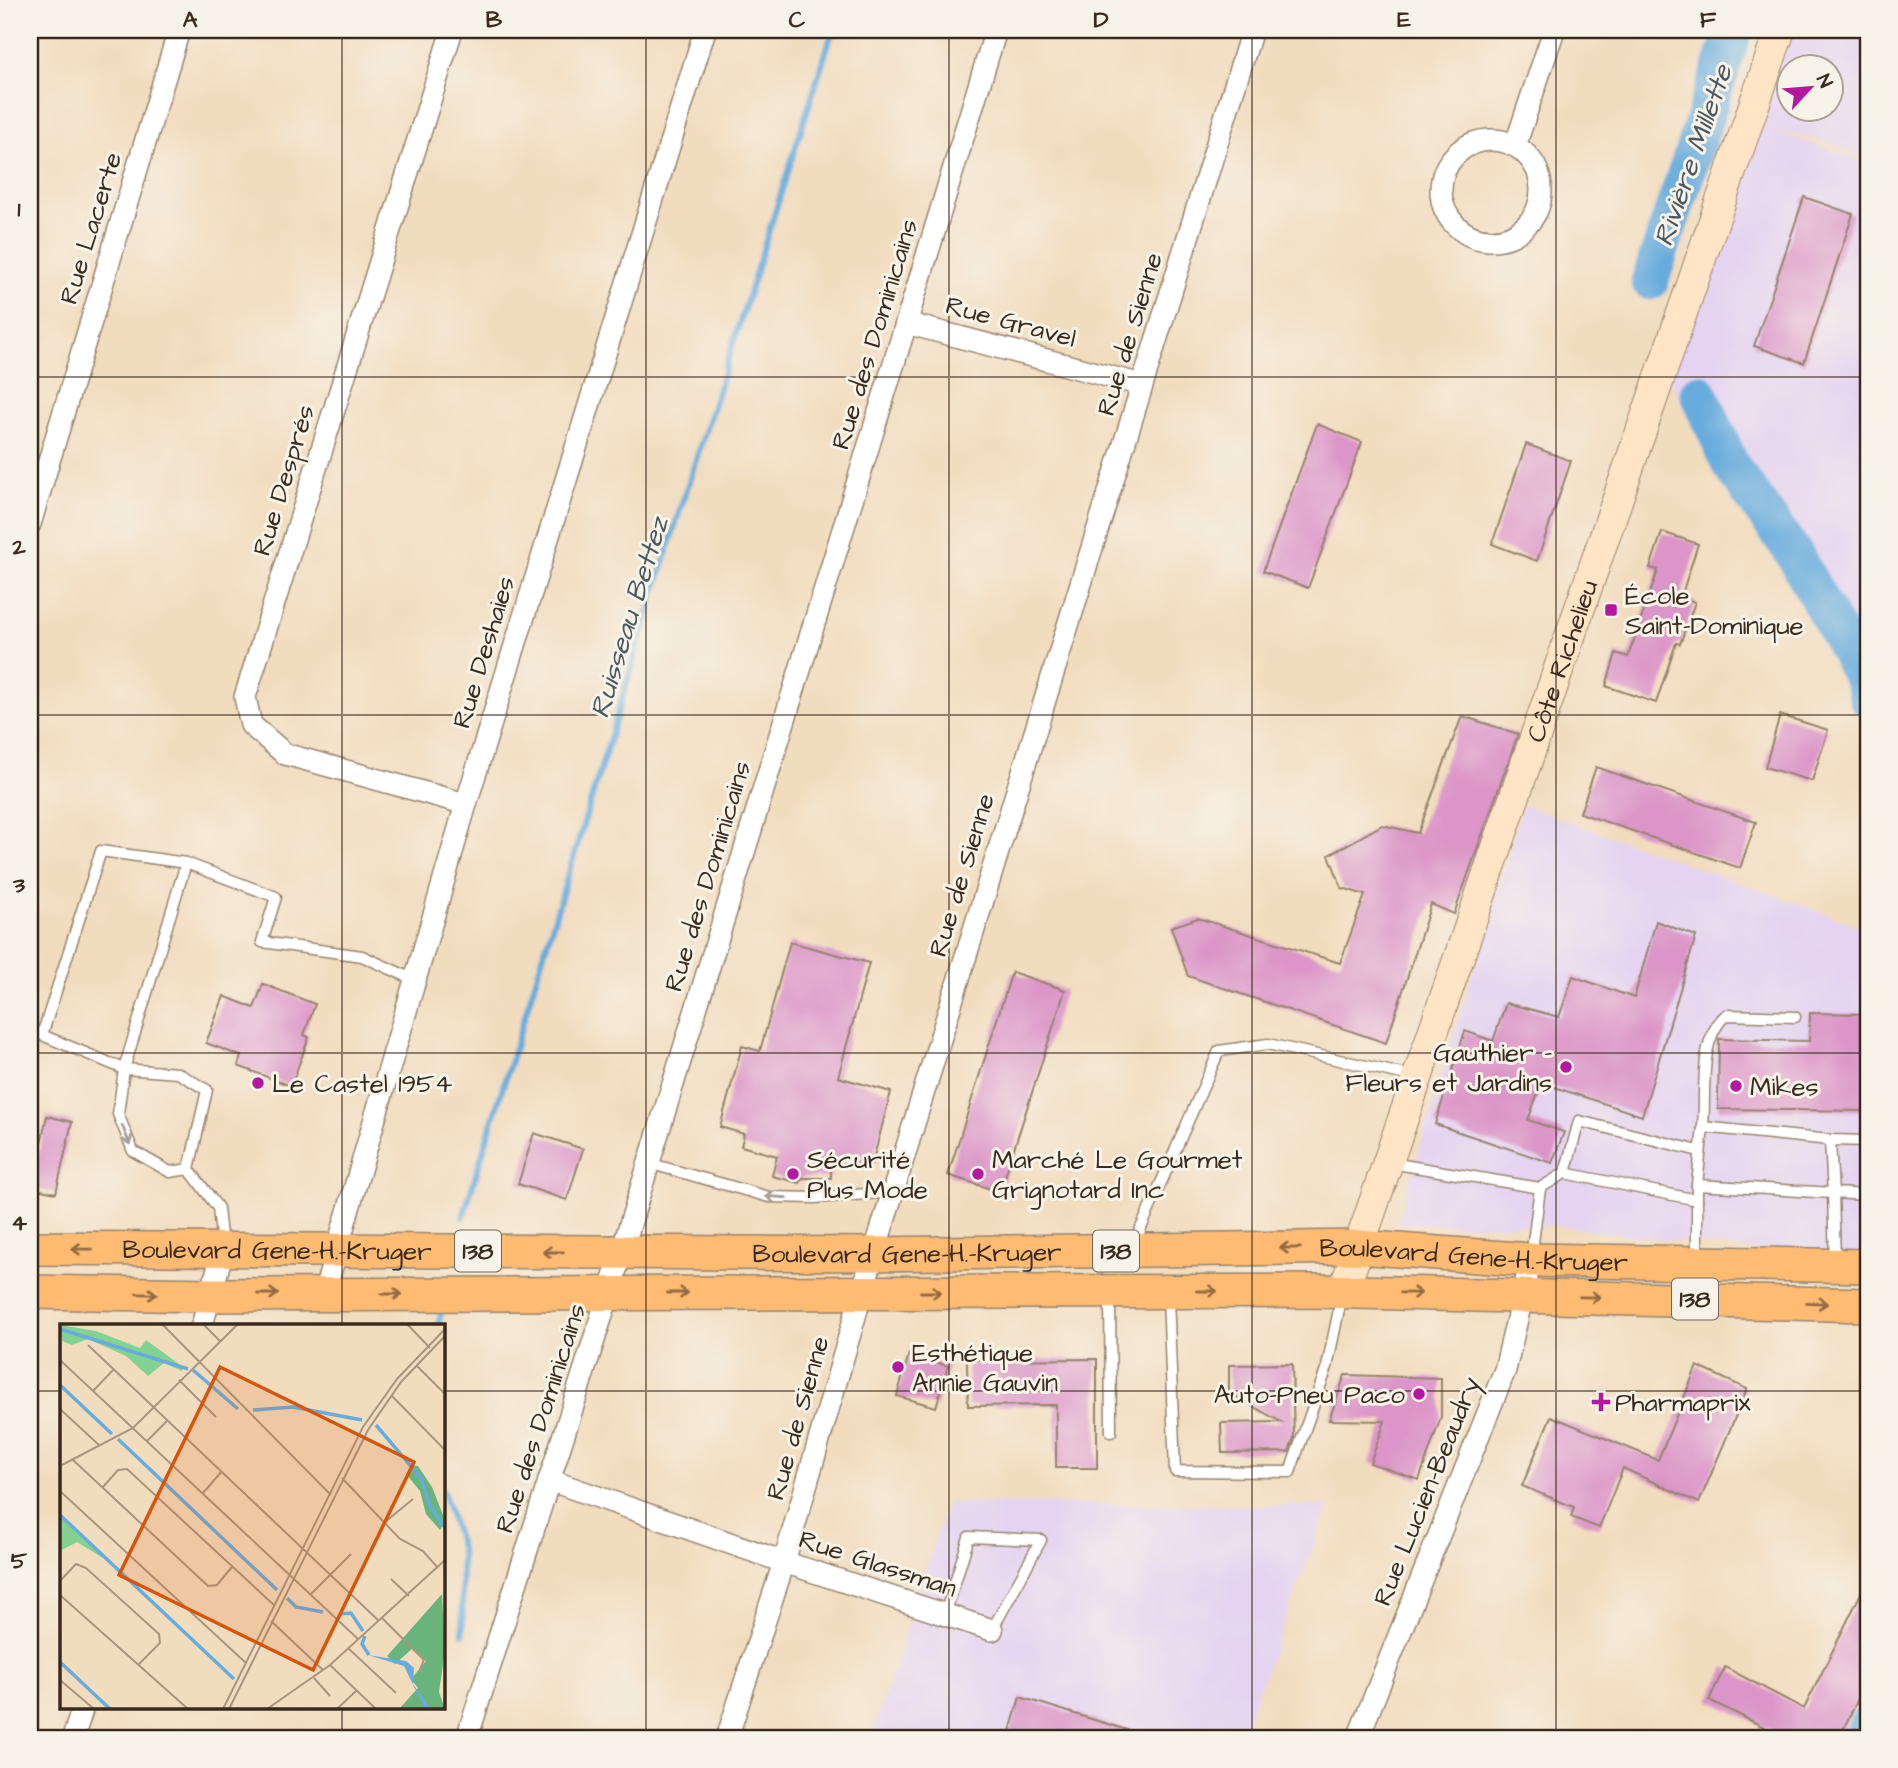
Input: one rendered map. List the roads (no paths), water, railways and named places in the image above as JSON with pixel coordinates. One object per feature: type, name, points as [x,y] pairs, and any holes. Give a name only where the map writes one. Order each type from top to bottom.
[{"type":"main road","name":"Boulevard Gene-H.-Kruger","points":[[30,1248],[874,1254],[1358,1247],[1531,1260],[1868,1266]]},
{"type":"main road","name":"Boulevard Gene-H.-Kruger","points":[[30,1292],[207,1310],[324,1294],[1168,1291],[1343,1292],[1868,1306]]},
{"type":"street","name":"Rue Lacerte","points":[[30,524],[179,30]]},
{"type":"street","name":"Rue Després","points":[[452,30],[244,696],[251,725],[285,754],[466,804]]},
{"type":"street","name":"Rue Deshaies","points":[[324,1294],[466,804],[705,30]]},
{"type":"street","name":"Rue des Dominicains","points":[[467,1738],[609,1293],[996,30]]},
{"type":"street","name":"Rue de Sienne","points":[[727,1738],[784,1562],[862,1292],[1252,30]]},
{"type":"street","points":[[1515,146],[1554,30]]},
{"type":"street","name":"Côte Richelieu","points":[[1343,1292],[1780,30]]},
{"type":"street","points":[[1483,141],[1500,141],[1515,146],[1528,157],[1538,171],[1541,187],[1539,204],[1532,219],[1521,231],[1506,239],[1490,241],[1473,238],[1459,229],[1448,217],[1442,202],[1441,185],[1446,169],[1455,156],[1468,146],[1483,141]]},
{"type":"street","name":"Rue Gravel","points":[[906,323],[1142,384]]},
{"type":"street","points":[[207,1310],[223,1251]]},
{"type":"street","name":"Rue Lucien-Beaudry","points":[[1358,1738],[1505,1370],[1531,1260]]},
{"type":"street","name":"Rue Glassman","points":[[549,1479],[784,1562],[992,1630]]},
{"type":"street","points":[[73,1738],[83,1708]]},
{"type":"lane","points":[[223,1251],[218,1208],[189,1169],[207,1090],[178,1073],[124,1069],[41,1035],[100,851],[186,863],[276,897],[262,942],[362,956],[415,980]]},
{"type":"lane","points":[[186,863],[124,1069],[118,1114],[132,1152],[170,1172],[189,1169]]},
{"type":"lane","points":[[1697,1261],[1697,1185],[1709,1036],[1726,1015],[1795,1017]]},
{"type":"lane","points":[[1131,1251],[1219,1051],[1268,1044],[1418,1077]]},
{"type":"lane","points":[[1389,1163],[1541,1188],[1565,1173],[1580,1122],[1699,1151]]},
{"type":"lane","points":[[1703,1127],[1830,1140],[1868,1140]]},
{"type":"lane","points":[[1830,1140],[1835,1265]]},
{"type":"lane","points":[[648,1163],[769,1197],[815,1198],[893,1192]]},
{"type":"lane","points":[[1565,1173],[1697,1200]]},
{"type":"lane","points":[[1697,1185],[1868,1195]]},
{"type":"lane","points":[[1531,1260],[1541,1188]]},
{"type":"lane","points":[[1168,1291],[1175,1471],[1290,1472],[1326,1367],[1343,1292]]},
{"type":"lane","points":[[1110,1292],[1111,1432]]},
{"type":"lane","points":[[945,1614],[969,1536],[1041,1540],[992,1630]]},
{"type":"waterway","name":"Ruisseau Bettez","points":[[463,1217],[679,513],[833,30]]},
{"type":"waterway","name":"Rivière Millette","points":[[1650,281],[1734,30]]},
{"type":"waterway","name":"Rivière Millette","points":[[1699,393],[1731,466],[1794,554],[1863,679],[1868,698]]},
{"type":"waterway","name":"Ruisseau Bettez","points":[[438,1324],[441,1313]]},
{"type":"waterway","name":"Ruisseau Bettez","points":[[444,1494],[461,1549],[463,1634]]},
{"type":"waterway","name":"Rivière Millette","points":[[1863,1738],[1868,1724]]},
{"type":"place","name":"École Saint-Dominique","points":[[1611,610]]},
{"type":"place","name":"Gauthier - Fleurs et Jardins","points":[[1566,1067]]},
{"type":"place","name":"Le Castel 1954","points":[[258,1083]]},
{"type":"place","name":"Mikes","points":[[1736,1086]]},
{"type":"place","name":"Sécurité Plus Mode","points":[[793,1174]]},
{"type":"place","name":"Marché Le Gourmet Grignotard Inc","points":[[978,1174]]},
{"type":"place","name":"Esthétique Annie Gauvin","points":[[898,1367]]},
{"type":"place","name":"Auto-Pneu Paco","points":[[1419,1394]]},
{"type":"place","name":"Pharmaprix","points":[[1601,1402]]}]
